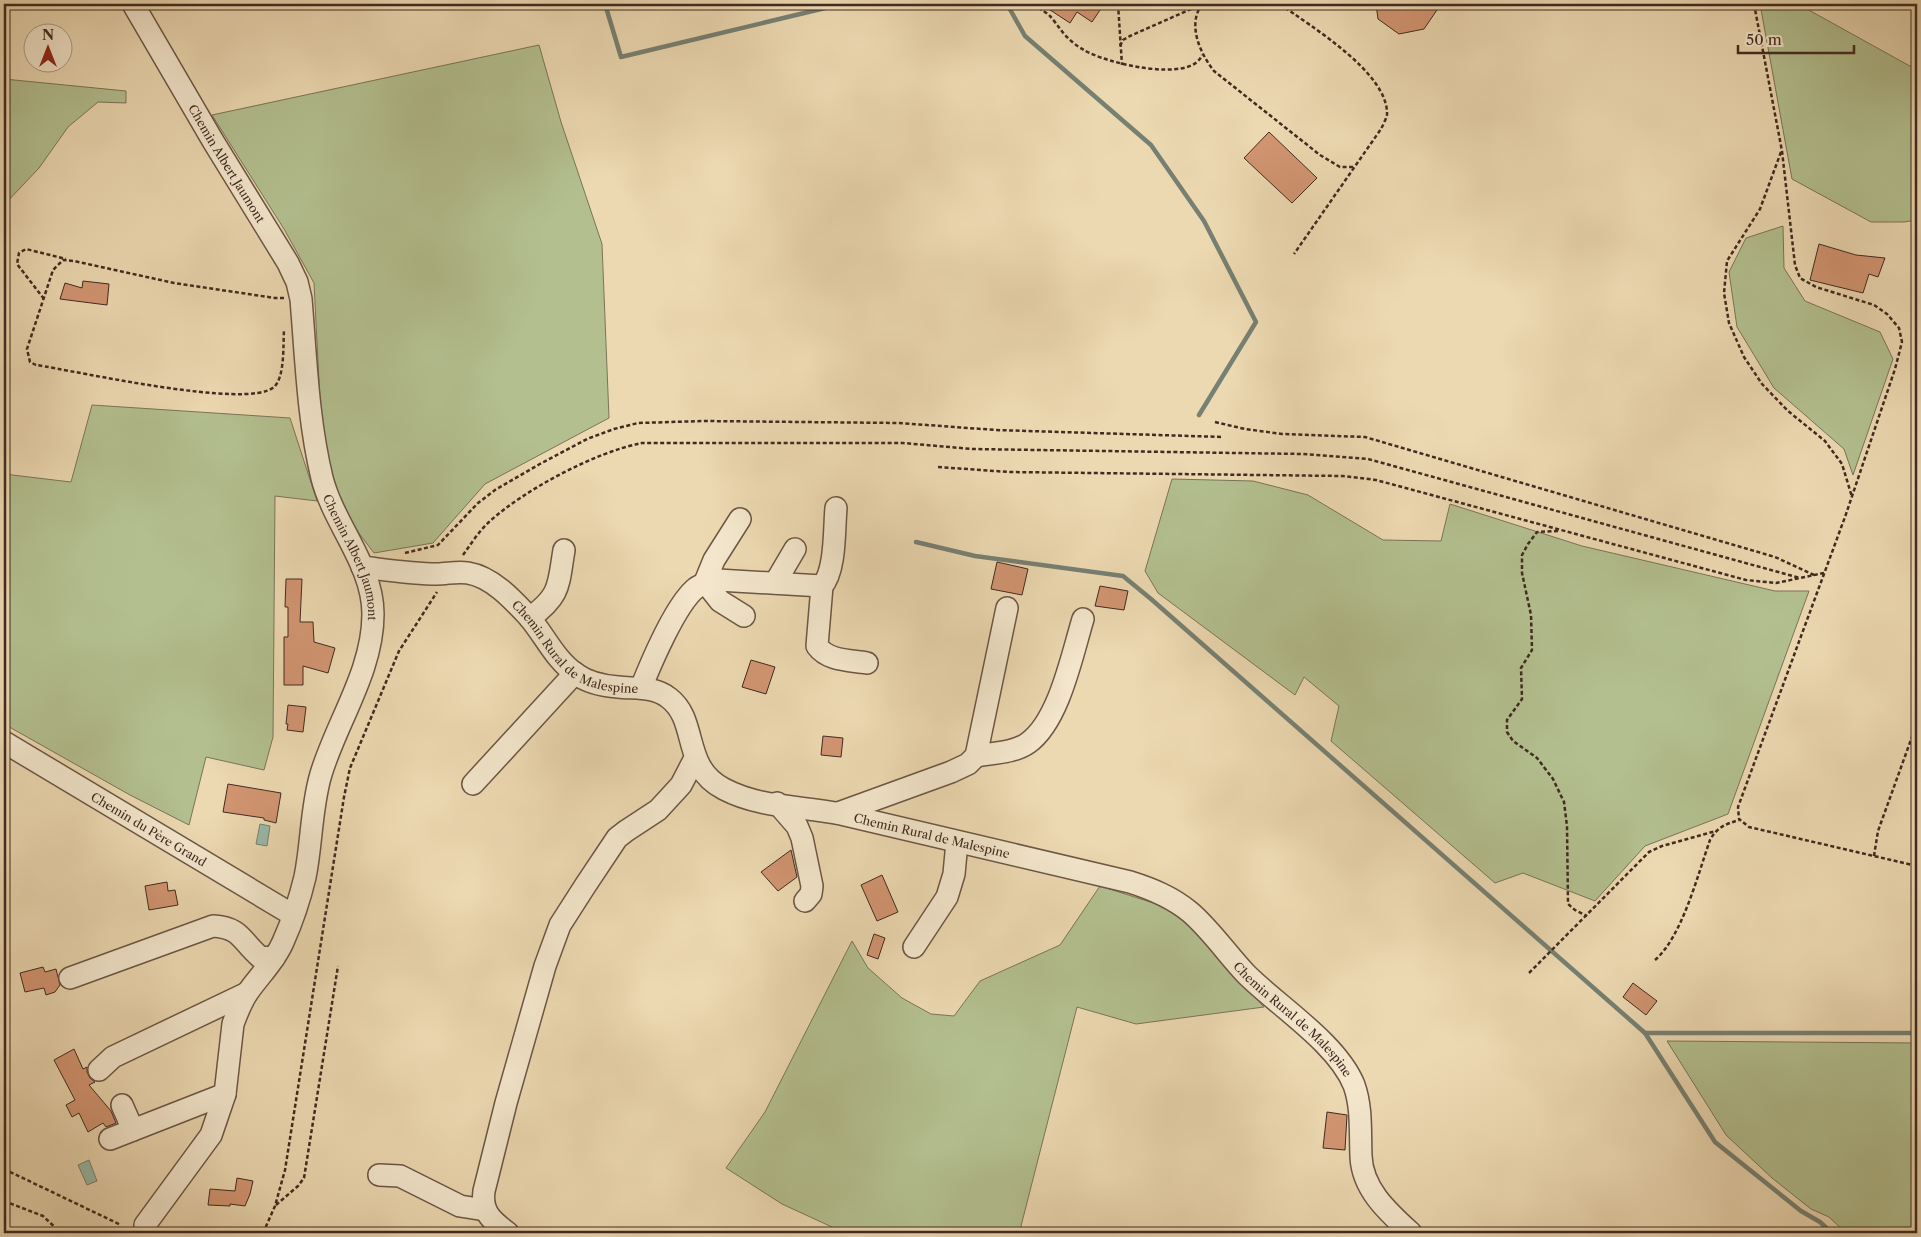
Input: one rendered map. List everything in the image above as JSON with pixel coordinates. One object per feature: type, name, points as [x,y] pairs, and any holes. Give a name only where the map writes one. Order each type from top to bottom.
[{"type":"street","name":"Chemin Albert Jaumont","points":[[133,4],[213,141],[288,262],[297,282],[311,418],[323,480],[336,515],[362,567],[371,595],[373,614],[368,649],[360,677],[334,737],[321,775],[305,877],[282,945],[247,993],[233,1024],[225,1094],[211,1135],[145,1225]]},
{"type":"street","points":[[836,508],[830,569],[827,580],[822,586],[817,646],[822,653],[829,657],[867,663]]},
{"type":"street","points":[[705,582],[714,560],[740,520]]},
{"type":"street","points":[[775,583],[795,549]]},
{"type":"street","points":[[530,618],[551,601],[558,589],[564,550]]},
{"type":"street","name":"Chemin Rural de Malespine","points":[[362,567],[437,574],[450,572],[469,573],[481,577],[498,587],[530,618],[556,654],[575,673],[594,682],[617,687],[641,688],[658,692],[669,698],[683,716],[695,758],[702,770],[722,788],[736,795],[766,803],[776,803],[838,814],[1130,882],[1152,889],[1175,902],[1191,913],[1247,975],[1328,1047],[1345,1069],[1357,1095],[1362,1130],[1363,1170],[1371,1189],[1385,1209],[1411,1233]]},
{"type":"street","points":[[641,688],[651,663],[684,602],[695,589],[705,582],[718,580],[822,586]]},
{"type":"street","points":[[705,582],[720,601],[744,616]]},
{"type":"street","points":[[838,814],[951,772],[968,764],[976,756],[1007,608]]},
{"type":"street","points":[[976,756],[1014,749],[1027,744],[1042,731],[1055,708],[1083,619]]},
{"type":"street","points":[[472,784],[575,673]]},
{"type":"street","name":"Chemin du Père Grand","points":[[4,742],[293,915]]},
{"type":"street","points":[[508,1233],[492,1221],[484,1210],[484,1191],[506,1103],[545,966],[560,925],[618,838],[658,810],[681,785],[695,758]]},
{"type":"street","points":[[776,803],[797,826],[802,838],[812,886],[811,894],[805,900]]},
{"type":"street","points":[[914,947],[946,897],[954,874],[957,842]]},
{"type":"street","points":[[70,978],[213,926],[226,927],[236,931],[260,957],[274,958]]},
{"type":"street","points":[[99,1070],[113,1057],[247,993]]},
{"type":"street","points":[[110,1139],[225,1094]]},
{"type":"street","points":[[122,1105],[133,1130]]},
{"type":"street","points":[[379,1175],[400,1176],[460,1206],[484,1210]]},
{"type":"path","points":[[1033,4],[1049,15],[1062,32],[1083,50],[1097,57],[1122,65],[1165,70],[1194,65],[1200,61],[1202,55]]},
{"type":"path","points":[[1118,4],[1122,65]]},
{"type":"path","points":[[1120,46],[1123,40],[1130,36],[1202,4]]},
{"type":"path","points":[[1202,4],[1196,20],[1196,34],[1202,55],[1214,71],[1320,155],[1340,167],[1354,167]]},
{"type":"path","points":[[1280,4],[1344,50],[1366,70],[1384,99],[1387,116],[1381,129],[1294,254]]},
{"type":"path","points":[[1739,820],[1738,807],[1744,788],[1852,497],[1896,369],[1902,342],[1899,328],[1887,314],[1874,305],[1816,287],[1800,278],[1795,265],[1782,151],[1754,4]]},
{"type":"path","points":[[1782,151],[1760,209],[1727,262],[1724,293],[1730,323],[1744,357],[1762,384],[1788,411],[1825,441],[1842,464],[1852,497]]},
{"type":"path","points":[[44,300],[17,264],[19,253],[26,249],[174,283],[275,298],[289,297],[299,293]]},
{"type":"path","points":[[74,261],[63,260],[53,270],[27,349],[30,362],[36,365],[186,391],[248,395],[263,393],[274,387],[279,380],[282,367],[284,328]]},
{"type":"path","points":[[404,554],[438,545],[478,503],[495,490],[538,465],[587,440],[614,429],[638,423],[704,421],[899,423],[996,430],[1223,437]]},
{"type":"path","points":[[1215,422],[1244,429],[1282,434],[1365,437],[1775,557],[1814,575]]},
{"type":"path","points":[[263,1233],[275,1206],[285,1170],[350,768],[399,651],[450,572],[487,523],[515,501],[586,462],[624,446],[642,443],[904,443],[972,449],[1303,454],[1368,459],[1800,578]]},
{"type":"path","points":[[938,467],[1009,472],[1342,476],[1376,480],[1746,580],[1776,583],[1824,573]]},
{"type":"path","points":[[1562,531],[1537,532],[1522,555],[1522,573],[1531,615],[1532,643],[1528,658],[1521,668],[1522,699],[1507,720],[1507,732],[1513,742],[1537,758],[1552,779],[1564,802],[1567,826],[1568,904],[1587,916]]},
{"type":"path","points":[[1874,856],[1878,831],[1917,723]]},
{"type":"path","points":[[1655,960],[1664,952],[1676,933],[1710,840],[1716,831],[1724,825],[1739,820]]},
{"type":"path","points":[[1739,820],[1749,827],[1917,866]]},
{"type":"path","points":[[1529,972],[1649,852],[1662,846],[1716,831]]},
{"type":"path","points":[[275,1206],[298,1186],[304,1178],[338,966]]},
{"type":"path","points":[[4,1169],[122,1225]]},
{"type":"path","points":[[4,1201],[42,1216],[59,1231]]},
{"type":"path","points":[[56,1233],[76,1229],[89,1233]]},
{"type":"green space","points":[[1760,4],[1798,4],[1917,70],[1917,220],[1871,222],[1792,179]]},
{"type":"green space","points":[[539,45],[561,122],[602,244],[609,418],[485,484],[433,543],[374,553],[345,515],[322,440],[314,283],[284,229],[212,115]]},
{"type":"green space","points":[[4,79],[126,91],[126,103],[98,102],[68,127],[39,168],[4,205]]},
{"type":"green space","points":[[1783,226],[1784,268],[1805,301],[1880,332],[1893,359],[1853,475],[1844,449],[1774,388],[1737,327],[1729,272],[1746,238]]},
{"type":"green space","points":[[92,405],[290,418],[317,501],[275,496],[273,737],[264,770],[206,757],[189,825],[130,795],[4,724],[4,474],[71,482]]},
{"type":"green space","points":[[1172,479],[1253,481],[1308,495],[1383,540],[1441,541],[1450,504],[1582,546],[1775,591],[1809,591],[1728,814],[1645,846],[1595,901],[1523,873],[1495,883],[1331,741],[1339,706],[1304,677],[1295,695],[1158,593],[1145,571]]},
{"type":"green space","points":[[1100,886],[1166,907],[1188,923],[1264,1007],[1136,1024],[1077,1007],[1021,1226],[1022,1233],[845,1233],[782,1204],[726,1168],[765,1112],[852,941],[868,968],[902,998],[931,1014],[954,1016],[980,981],[1060,945]]},
{"type":"green space","points":[[1667,1041],[1917,1043],[1917,1233],[1846,1233],[1829,1217],[1811,1209],[1772,1178],[1726,1135]]},
{"type":"shaded area","points":[[260,824],[270,826],[267,846],[256,844]]},
{"type":"shaded area","points":[[89,1160],[97,1181],[87,1185],[78,1165]]},
{"type":"building","points":[[1041,4],[1104,4],[1092,22],[1077,12],[1070,23]]},
{"type":"building","points":[[1376,4],[1441,4],[1424,29],[1399,34],[1378,19]]},
{"type":"building","points":[[1269,132],[1317,178],[1292,203],[1244,158]]},
{"type":"building","points":[[1819,244],[1856,255],[1885,258],[1878,277],[1869,274],[1863,293],[1810,280]]},
{"type":"building","points":[[83,281],[109,284],[107,305],[60,299],[65,283],[82,288]]},
{"type":"building","points":[[997,562],[1028,569],[1022,595],[991,589]]},
{"type":"building","points":[[286,579],[302,579],[300,622],[313,622],[314,642],[335,648],[328,673],[303,666],[303,685],[284,685],[284,637],[288,637],[288,607],[285,607]]},
{"type":"building","points":[[1100,586],[1128,591],[1124,610],[1095,606]]},
{"type":"building","points":[[751,660],[775,667],[766,694],[742,687]]},
{"type":"building","points":[[288,705],[306,707],[303,732],[287,730]]},
{"type":"building","points":[[823,736],[843,738],[841,757],[821,755]]},
{"type":"building","points":[[228,784],[281,793],[276,823],[264,820],[264,818],[223,812]]},
{"type":"building","points":[[791,850],[797,877],[778,891],[761,872]]},
{"type":"building","points":[[882,875],[898,912],[877,921],[861,885]]},
{"type":"building","points":[[167,882],[168,891],[175,890],[178,905],[149,910],[145,886]]},
{"type":"building","points":[[874,934],[885,938],[878,959],[867,955]]},
{"type":"building","points":[[43,967],[45,972],[56,969],[60,985],[55,992],[46,995],[44,988],[25,992],[20,973]]},
{"type":"building","points":[[1633,983],[1657,1001],[1646,1015],[1623,997]]},
{"type":"building","points":[[74,1049],[83,1069],[87,1067],[90,1078],[95,1082],[89,1085],[111,1111],[116,1123],[106,1127],[103,1123],[88,1132],[79,1113],[72,1117],[66,1105],[75,1100],[54,1060]]},
{"type":"building","points":[[1327,1112],[1347,1115],[1345,1150],[1323,1148]]},
{"type":"building","points":[[237,1178],[253,1181],[245,1206],[230,1204],[230,1206],[208,1205],[210,1189],[235,1191]]},
{"type":"waterway","points":[[605,4],[621,57],[842,4]]},
{"type":"waterway","points":[[1007,4],[1025,36],[1151,145],[1204,221],[1256,322],[1199,415]]},
{"type":"waterway","points":[[916,542],[975,556],[1123,576],[1645,1033],[1917,1033]]},
{"type":"waterway","points":[[1645,1033],[1715,1142],[1801,1211],[1820,1222],[1832,1233]]}]
